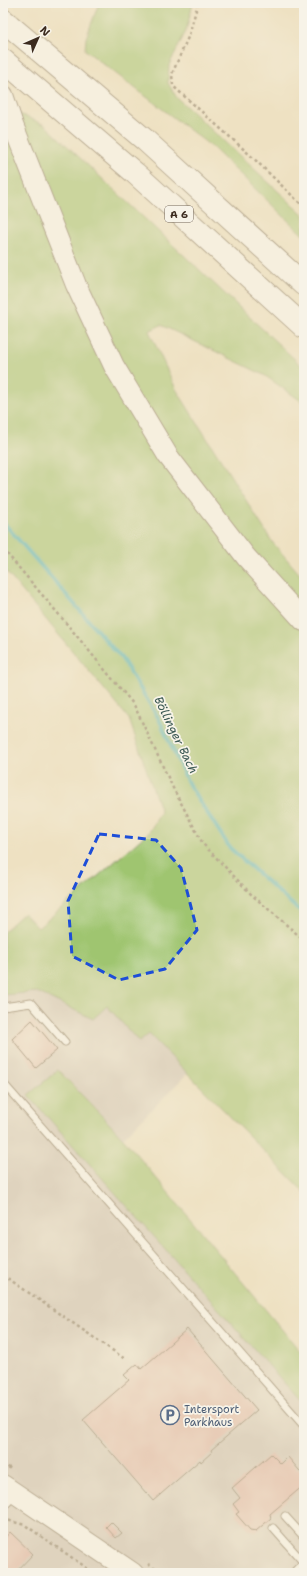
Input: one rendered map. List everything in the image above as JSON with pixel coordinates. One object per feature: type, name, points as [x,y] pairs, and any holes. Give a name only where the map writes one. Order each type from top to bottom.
[{"type":"highway","points":[[3,20],[173,165],[304,285]]},
{"type":"highway","name":"A 6","points":[[3,60],[146,184],[304,327]]},
{"type":"street","points":[[3,94],[13,125],[76,285],[114,366],[168,456],[246,557],[304,621]]},
{"type":"street","points":[[6,1493],[133,1573]]},
{"type":"street","points":[[298,1573],[304,1568]]},
{"type":"lane","points":[[3,1007],[31,1002],[65,1042]]},
{"type":"lane","points":[[3,1083],[304,1426]]},
{"type":"lane","points":[[285,1516],[304,1537]]},
{"type":"lane","points":[[273,1528],[304,1563]]},
{"type":"path","points":[[198,3],[188,35],[172,74],[173,86],[249,154],[304,207]]},
{"type":"path","points":[[3,549],[61,616],[134,705],[173,788],[203,844],[252,895],[304,940]]},
{"type":"path","points":[[3,1276],[125,1359]]},
{"type":"path","points":[[3,1518],[25,1525],[94,1573]]},
{"type":"highlighted area","points":[[99,834],[156,840],[181,868],[197,930],[165,969],[119,980],[72,956],[68,901]]},
{"type":"shaded area","points":[[37,992],[93,1019],[107,1006],[139,1042],[149,1034],[188,1073],[123,1138],[59,1070],[28,1095],[304,1405],[304,1573],[3,1573],[3,995]]},
{"type":"green space","points":[[99,3],[193,3],[186,31],[169,65],[168,83],[177,98],[304,215],[304,236],[212,147],[85,50],[86,38]]},
{"type":"green space","points":[[3,107],[45,125],[304,368],[304,403],[264,375],[161,325],[149,331],[176,389],[273,543],[304,579],[304,1192],[149,1034],[139,1042],[107,1006],[93,1019],[37,992],[3,995],[3,932],[24,913],[38,928],[149,832],[161,812],[129,719],[3,568]]},
{"type":"green space","points":[[58,1070],[123,1138],[304,1356],[304,1405],[28,1095]]},
{"type":"building","points":[[32,1020],[57,1050],[36,1068],[12,1039]]},
{"type":"building","name":"Intersport Parkhaus","points":[[187,1329],[257,1410],[211,1450],[212,1452],[201,1462],[200,1460],[153,1501],[83,1420],[129,1380],[124,1375],[137,1364],[141,1369]]},
{"type":"building","points":[[271,1454],[281,1464],[288,1457],[304,1476],[304,1485],[270,1514],[271,1518],[256,1531],[250,1530],[236,1514],[239,1512],[233,1504],[240,1498],[232,1488]]},
{"type":"building","points":[[111,1522],[122,1533],[116,1538],[106,1527]]},
{"type":"building","points":[[10,1532],[33,1554],[15,1573],[3,1573],[3,1540]]},
{"type":"waterway","name":"Böllinger Bach","points":[[3,522],[122,659],[159,719],[189,785],[230,848],[304,915]]},
{"type":"place","name":"Intersport Parkhaus","points":[[170,1415]]}]
